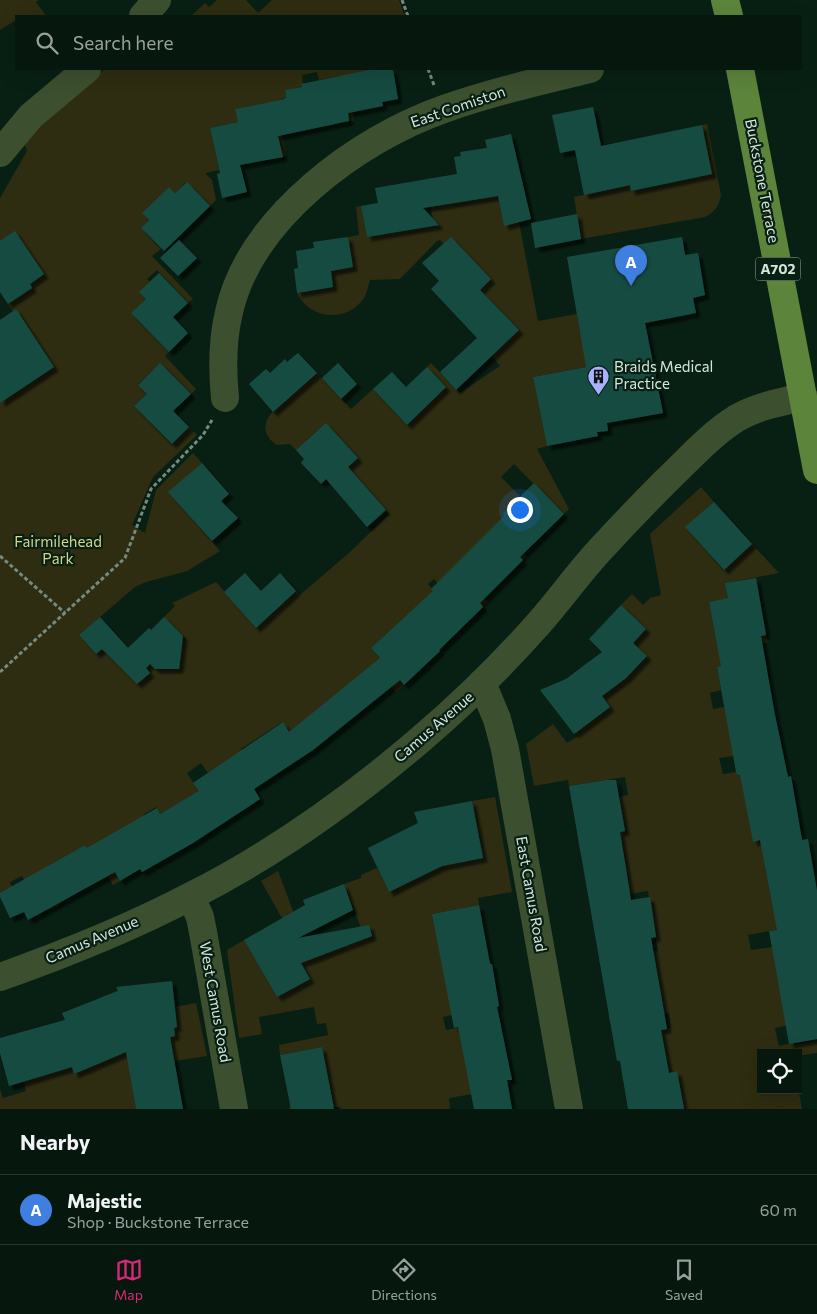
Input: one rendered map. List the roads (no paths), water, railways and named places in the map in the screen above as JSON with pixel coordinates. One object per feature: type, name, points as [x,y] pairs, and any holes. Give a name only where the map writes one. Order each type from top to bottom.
[{"type":"main road","points":[[725,0],[729,15]]},
{"type":"main road","name":"Buckstone Terrace","points":[[740,70],[809,404],[817,470]]},
{"type":"street","points":[[143,15],[157,0]]},
{"type":"street","points":[[0,153],[31,116],[86,70]]},
{"type":"street","name":"East Comiston","points":[[225,398],[222,365],[224,339],[229,310],[236,289],[244,270],[268,233],[304,194],[329,173],[364,149],[423,117],[494,93],[586,70]]},
{"type":"street","name":"Camus Avenue","points":[[0,977],[106,935],[191,896],[264,854],[325,814],[421,740],[482,683],[539,622],[628,519],[724,428],[740,417],[762,407],[809,404]]},
{"type":"street","name":"East Camus Road","points":[[482,683],[497,719],[505,749],[569,1109]]},
{"type":"street","name":"West Camus Road","points":[[191,896],[200,917],[234,1109]]},
{"type":"place","name":"Majestic","points":[[631,286]]},
{"type":"place","name":"Braids Medical Practice","points":[[598,395]]},
{"type":"park label","name":"Fairmilehead Park","points":[[58,550]]}]
